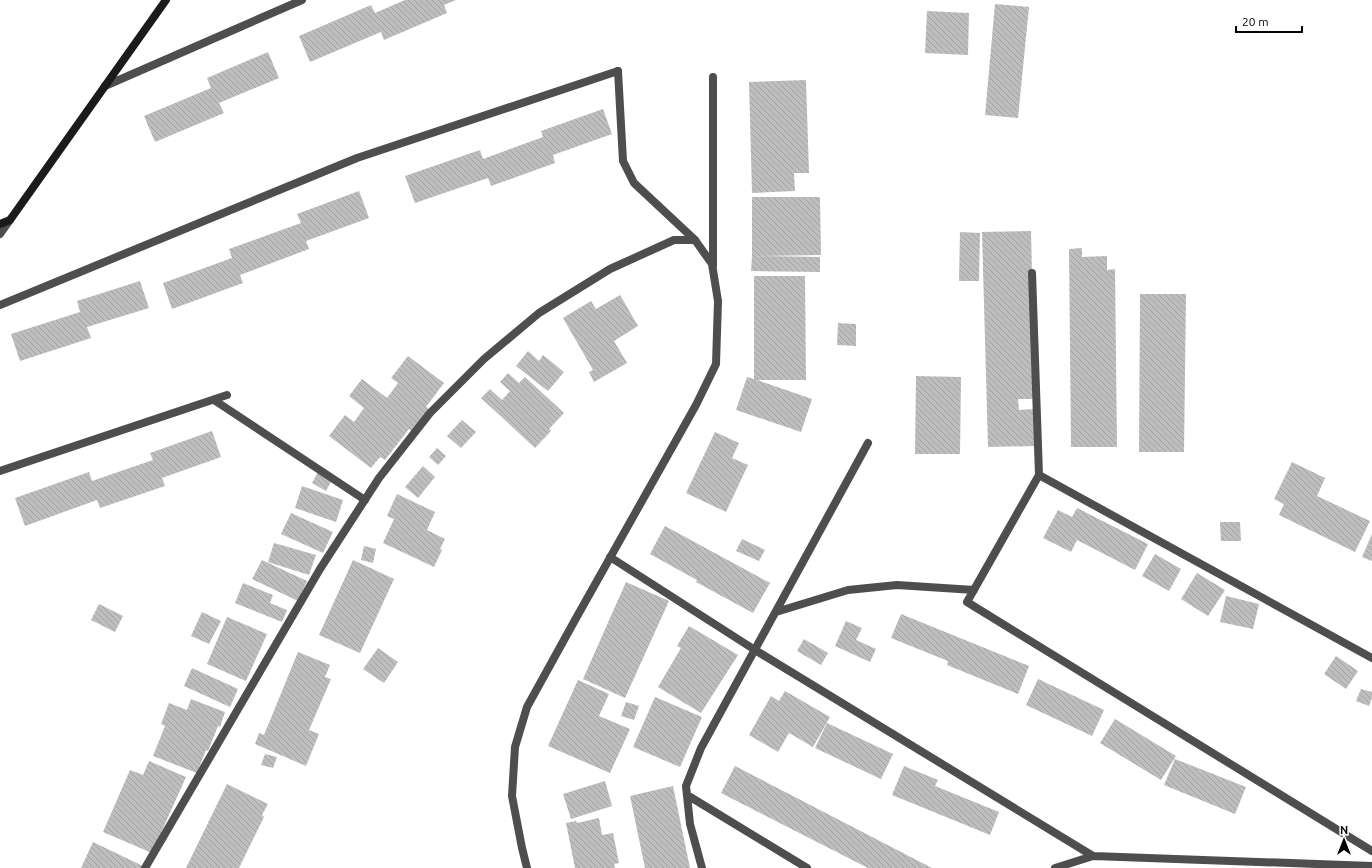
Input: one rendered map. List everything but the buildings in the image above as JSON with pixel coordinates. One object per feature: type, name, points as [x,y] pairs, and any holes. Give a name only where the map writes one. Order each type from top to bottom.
[{"type":"main road","points":[[0,224],[10,220],[166,0]]},
{"type":"street","points":[[105,86],[302,0]]},
{"type":"street","points":[[0,305],[357,158],[618,71],[623,161],[634,183],[695,240],[712,264],[718,301],[716,364],[696,406],[527,707],[515,747],[512,796],[527,868]]},
{"type":"street","points":[[713,77],[713,272]]},
{"type":"street","points":[[0,234],[10,220]]},
{"type":"street","points":[[145,868],[320,569],[379,478],[430,413],[484,359],[539,313],[610,269],[674,240],[695,240]]},
{"type":"street","points":[[1032,274],[1039,475],[967,602],[1372,850]]},
{"type":"street","points":[[0,471],[227,395]]},
{"type":"street","points":[[214,400],[365,500]]},
{"type":"street","points":[[702,868],[690,824],[686,786],[701,748],[868,443]]},
{"type":"street","points":[[1039,475],[1372,658]]},
{"type":"street","points":[[610,557],[755,650],[1093,856]]},
{"type":"street","points":[[776,612],[848,590],[897,585],[974,590]]},
{"type":"street","points":[[687,795],[806,868]]},
{"type":"street","points":[[1055,868],[1093,856],[1372,866]]}]
